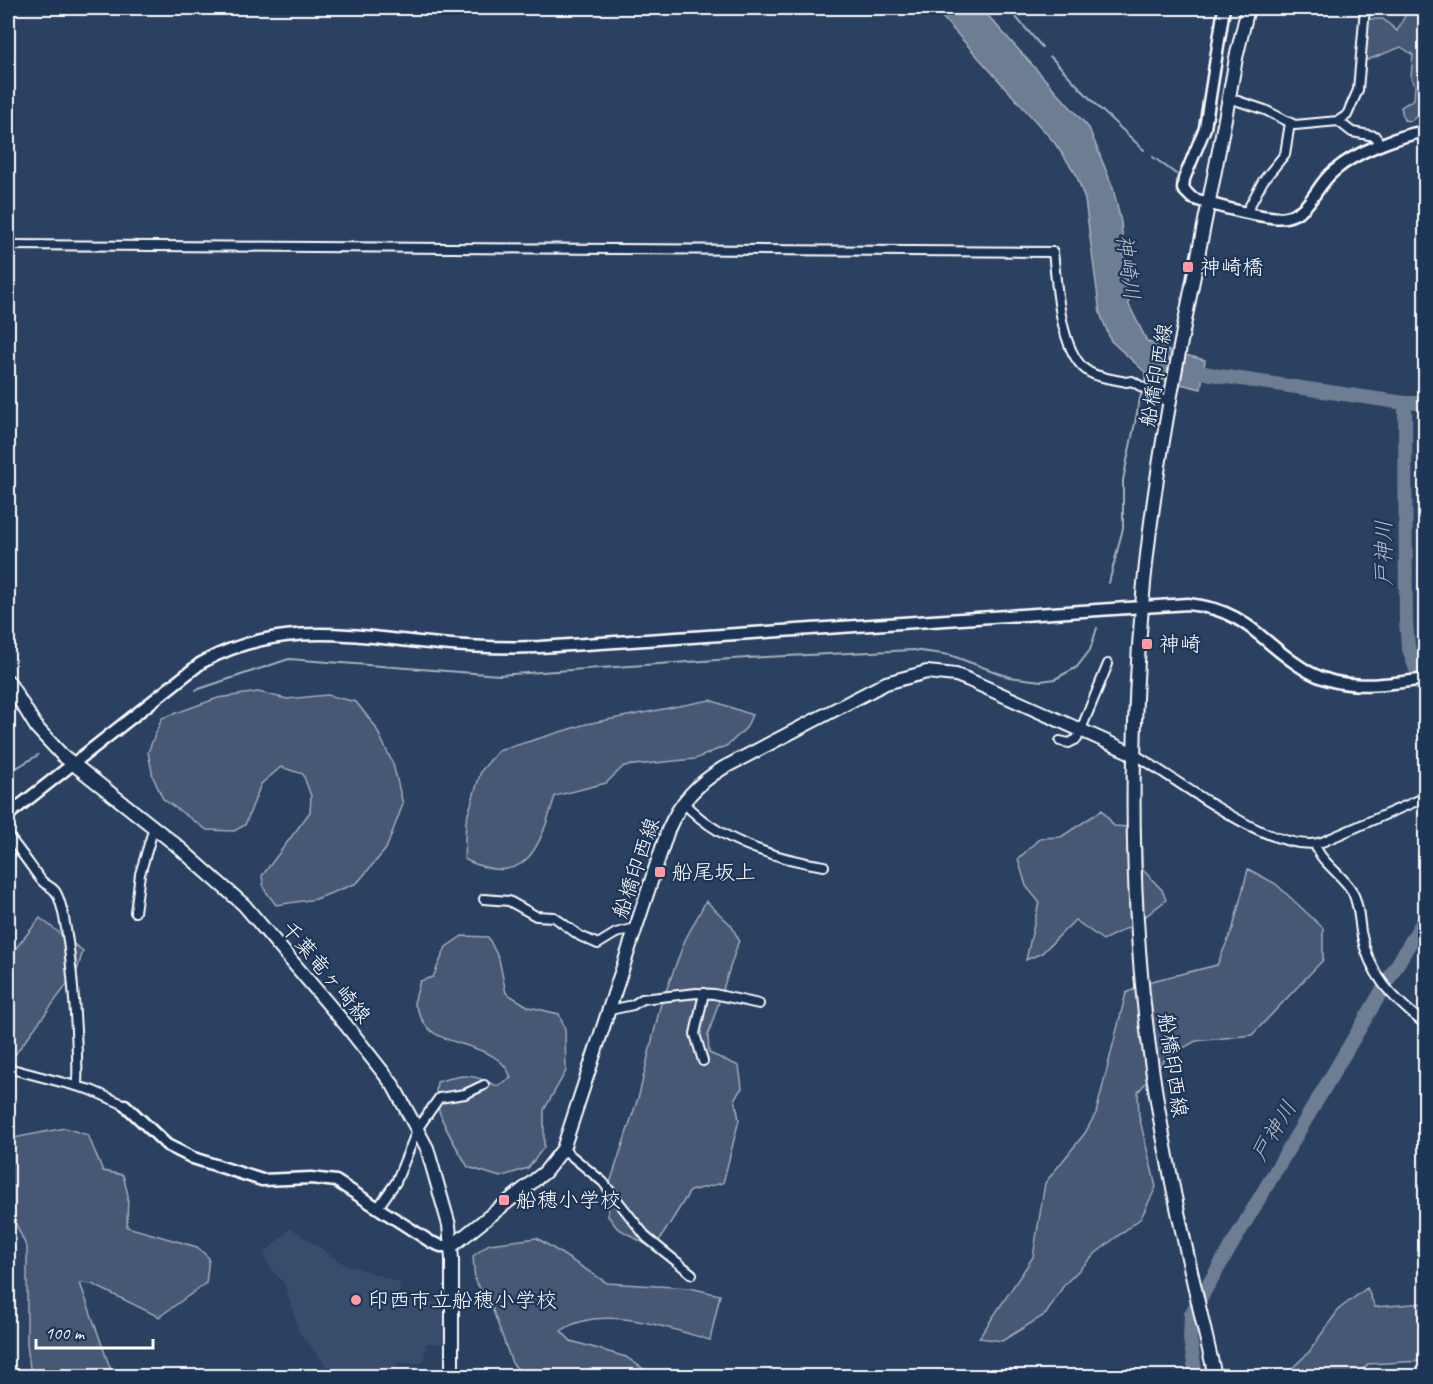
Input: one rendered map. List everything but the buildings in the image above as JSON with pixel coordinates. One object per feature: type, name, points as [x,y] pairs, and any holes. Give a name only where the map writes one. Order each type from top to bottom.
[{"type":"main road","name":"船橋印西線","points":[[1215,1377],[1173,1193],[1152,1072],[1137,907],[1134,754],[1142,606],[1158,473],[1248,8]]},
{"type":"main road","name":"船橋印西線","points":[[452,1246],[546,1172],[563,1149],[668,830],[683,802],[699,783],[723,768],[886,683],[922,673],[956,675],[1134,754]]},
{"type":"main road","name":"千葉竜ヶ崎線","points":[[8,681],[36,728],[73,764],[220,882],[251,914],[377,1063],[418,1128],[439,1186],[452,1246],[452,1377]]},
{"type":"street","points":[[1224,8],[1205,128],[1184,179],[1183,189],[1192,198],[1209,204],[1282,218],[1293,215],[1308,206],[1333,171],[1381,145],[1405,135],[1425,131]]},
{"type":"street","points":[[1229,98],[1265,110],[1290,123],[1307,126],[1338,121],[1347,115],[1358,90],[1365,8]]},
{"type":"street","points":[[1338,121],[1352,132],[1375,136],[1381,145]]},
{"type":"street","points":[[1247,211],[1263,180],[1285,154],[1290,123]]},
{"type":"street","points":[[8,245],[1053,252],[1065,330],[1080,362],[1088,371],[1126,382],[1132,381],[1162,399],[1172,399]]},
{"type":"street","points":[[8,815],[201,663],[238,645],[280,635],[315,633],[470,646],[540,647],[1176,604],[1214,608],[1246,621],[1309,672],[1338,682],[1358,685],[1425,679]]},
{"type":"street","points":[[1060,741],[1073,742],[1081,732],[1108,664]]},
{"type":"street","points":[[1134,754],[1245,825],[1291,841],[1315,844],[1425,797]]},
{"type":"street","points":[[683,802],[699,819],[757,850],[786,860],[825,866]]},
{"type":"street","points":[[135,912],[140,874],[154,827]]},
{"type":"street","points":[[8,836],[32,864],[43,883],[56,892],[64,916],[79,1060],[77,1085]]},
{"type":"street","points":[[1315,844],[1320,854],[1344,879],[1356,898],[1365,951],[1378,979],[1389,994],[1425,1025]]},
{"type":"street","points":[[484,898],[509,900],[536,916],[554,917],[580,936],[598,944],[616,933],[636,928]]},
{"type":"street","points":[[703,1061],[695,1034],[704,993]]},
{"type":"street","points":[[610,1010],[633,1005],[642,999],[704,993],[759,1004]]},
{"type":"street","points":[[8,1068],[77,1085],[125,1105],[167,1145],[193,1158],[262,1180],[311,1178],[336,1180],[380,1206],[431,1242],[441,1246],[452,1246]]},
{"type":"street","points":[[380,1206],[396,1182],[418,1128],[439,1098],[465,1094],[484,1085]]},
{"type":"street","points":[[563,1149],[603,1182],[647,1238],[692,1274]]},
{"type":"shaded area","points":[[934,8],[981,8],[1089,128],[1113,188],[1121,222],[1129,305],[1147,341],[1162,349],[1205,360],[1201,389],[1155,378],[1149,383],[1145,381],[1145,372],[1111,341],[1100,313],[1085,200],[1076,174],[1054,142]]},
{"type":"shaded area","points":[[1409,8],[1425,17],[1425,109],[1411,121],[1404,120],[1401,107],[1414,99],[1415,86],[1411,77],[1413,55],[1401,47],[1362,62],[1367,19],[1383,19],[1397,31]]},
{"type":"shaded area","points":[[258,692],[287,699],[327,695],[356,702],[375,726],[393,764],[403,804],[386,849],[357,883],[316,899],[276,905],[264,889],[262,876],[310,812],[311,796],[303,774],[281,767],[261,784],[245,825],[234,831],[207,830],[163,799],[153,777],[148,752],[162,718],[218,698]]},
{"type":"shaded area","points":[[710,700],[752,715],[746,728],[728,745],[695,759],[624,766],[606,783],[555,796],[536,846],[528,858],[517,866],[503,870],[485,868],[464,859],[466,821],[481,771],[498,751],[586,724]]},
{"type":"shaded area","points":[[1102,810],[1114,826],[1141,828],[1142,869],[1162,890],[1166,900],[1137,923],[1103,940],[1075,920],[1042,953],[1026,960],[1039,902],[1026,886],[1018,859],[1040,838],[1061,837]]},
{"type":"shaded area","points":[[1248,869],[1276,884],[1323,928],[1323,960],[1252,1035],[1196,1041],[1168,1056],[1138,1092],[1139,1116],[1156,1187],[1141,1218],[1096,1253],[1064,1285],[1046,1314],[1002,1341],[979,1338],[1033,1257],[1045,1183],[1085,1133],[1096,1113],[1126,993],[1152,981],[1217,965],[1233,928]]},
{"type":"shaded area","points":[[706,901],[731,925],[739,940],[708,1035],[709,1053],[739,1066],[742,1088],[735,1098],[739,1120],[723,1183],[690,1191],[654,1249],[617,1228],[608,1216],[610,1183],[639,1095],[660,1007],[685,940]]},
{"type":"shaded area","points":[[40,918],[83,951],[77,971],[8,1064],[8,958]]},
{"type":"shaded area","points":[[462,936],[488,937],[499,959],[506,993],[529,1007],[559,1014],[565,1029],[566,1071],[544,1110],[544,1147],[528,1168],[500,1177],[468,1167],[440,1115],[436,1093],[437,1082],[461,1076],[474,1077],[497,1086],[511,1078],[506,1067],[486,1053],[448,1039],[428,1028],[414,1003],[420,981],[433,977],[446,947]]},
{"type":"shaded area","points":[[65,1128],[88,1135],[103,1171],[123,1175],[128,1195],[127,1227],[197,1247],[209,1258],[206,1283],[159,1317],[92,1284],[80,1283],[113,1376],[31,1376],[27,1344],[27,1248],[8,1207],[8,1139]]},
{"type":"shaded area","name":"印西市立船穂小学校","points":[[291,1228],[340,1262],[400,1283],[399,1294],[445,1305],[446,1344],[426,1343],[424,1363],[396,1363],[398,1376],[335,1376],[299,1332],[285,1285],[268,1265],[264,1254]]},
{"type":"shaded area","points":[[537,1238],[607,1283],[690,1288],[720,1295],[710,1340],[634,1320],[595,1319],[577,1323],[561,1331],[571,1341],[626,1357],[654,1376],[525,1376],[512,1363],[491,1305],[475,1281],[473,1256],[489,1244]]},
{"type":"shaded area","points":[[1367,1288],[1375,1307],[1425,1303],[1425,1358],[1422,1361],[1368,1364],[1357,1376],[1284,1376],[1309,1352],[1339,1309]]},
{"type":"waterway","points":[[1008,8],[1042,47]]},
{"type":"waterway","points":[[1050,56],[1097,106],[1144,150]]},
{"type":"waterway","points":[[1153,157],[1176,174]]},
{"type":"waterway","name":"神崎川","points":[[1187,369],[1220,376],[1405,403],[1426,403]]},
{"type":"waterway","points":[[1109,583],[1123,528],[1123,480],[1141,394]]},
{"type":"waterway","name":"戸神川","points":[[1405,403],[1406,621],[1408,646],[1426,699]]},
{"type":"waterway","points":[[196,690],[289,659],[499,675],[747,658],[913,650],[950,655],[1009,677],[1041,681],[1055,679],[1077,667],[1090,650],[1097,628]]},
{"type":"waterway","points":[[8,773],[38,755]]},
{"type":"waterway","name":"戸神川","points":[[1196,1376],[1190,1339],[1191,1314],[1426,916]]},
{"type":"place","name":"神崎橋","points":[[1188,267]]},
{"type":"place","name":"神崎","points":[[1147,644]]},
{"type":"place","name":"船尾坂上","points":[[660,872]]},
{"type":"place","name":"船穂小学校","points":[[504,1200]]},
{"type":"place","name":"印西市立船穂小学校","points":[[356,1300]]}]
